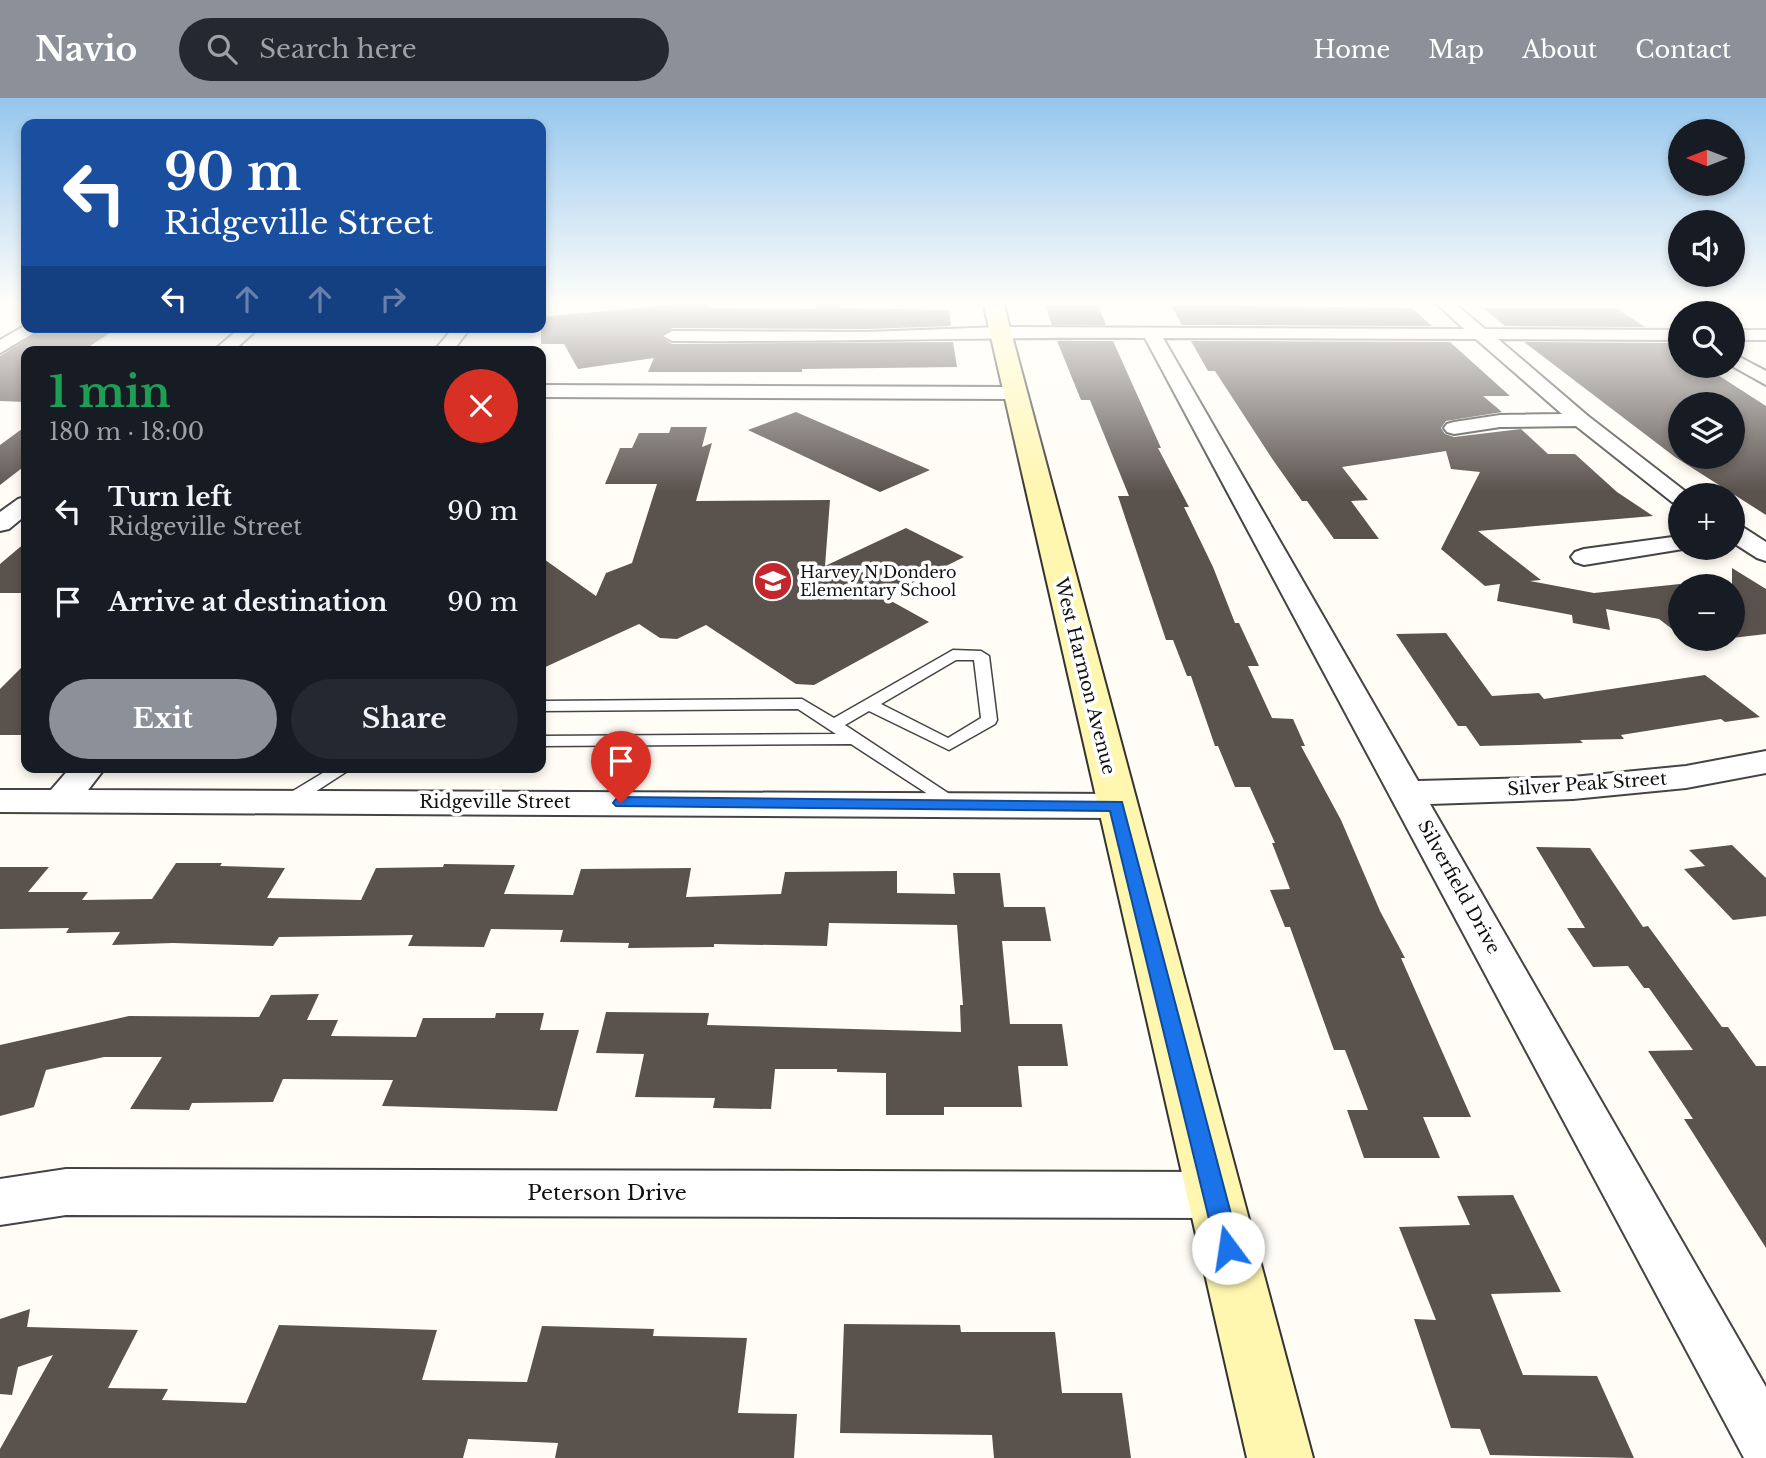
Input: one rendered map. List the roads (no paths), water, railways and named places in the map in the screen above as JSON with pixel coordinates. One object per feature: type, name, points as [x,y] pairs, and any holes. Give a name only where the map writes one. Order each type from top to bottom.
[{"type":"main road","name":"West Harmon Avenue","points":[[1007,365],[1280,1458]]},
{"type":"street","name":"Silverfield Drive","points":[[1169,365],[1766,1442]]},
{"type":"street","points":[[1518,365],[1668,488]]},
{"type":"street","points":[[1745,366],[1766,379]]},
{"type":"street","points":[[546,391],[1014,393]]},
{"type":"street","points":[[1454,428],[1500,421],[1581,419]]},
{"type":"street","points":[[0,524],[21,508]]},
{"type":"street","points":[[1745,540],[1766,553]]},
{"type":"street","points":[[1584,556],[1668,546]]},
{"type":"street","name":"Silver Peak Street","points":[[1406,793],[1573,788],[1686,777],[1766,762]]},
{"type":"street","points":[[62,799],[85,773]]},
{"type":"street","name":"Ridgeville Street","points":[[0,801],[289,800],[1116,806]]},
{"type":"street","name":"Peterson Drive","points":[[0,1202],[66,1192],[1215,1195]]},
{"type":"lane","points":[[833,725],[869,704],[953,655],[981,656],[989,720],[949,745],[869,704]]},
{"type":"lane","points":[[546,706],[802,704],[954,805]]},
{"type":"lane","points":[[546,740],[855,739]]},
{"type":"lane","points":[[289,800],[335,773]]},
{"type":"place","name":"Harvey N Dondero Elementary School","points":[[773,581]]}]
